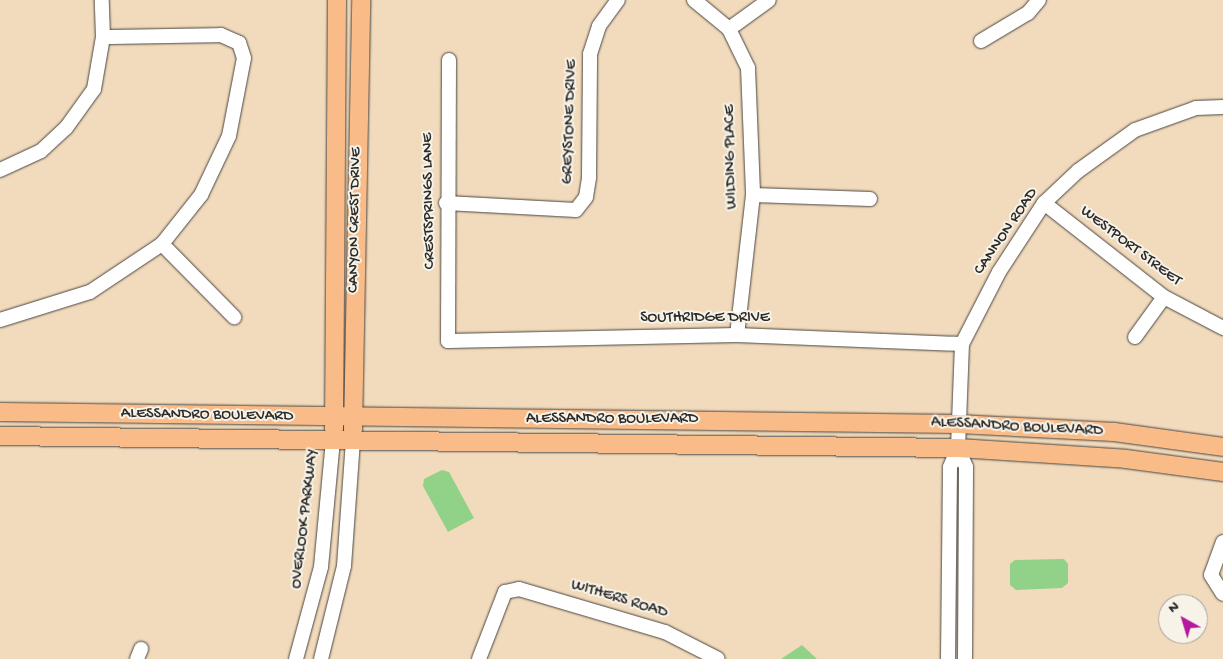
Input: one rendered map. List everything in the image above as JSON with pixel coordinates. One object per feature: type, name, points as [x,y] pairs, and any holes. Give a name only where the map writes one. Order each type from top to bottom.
[{"type":"main road","name":"CANYON CREST DRIVE","points":[[333,440],[337,0]]},
{"type":"main road","name":"CANYON CREST DRIVE","points":[[353,440],[361,0]]},
{"type":"main road","name":"ALESSANDRO BOULEVARD","points":[[0,412],[354,419],[958,424],[1114,432],[1223,447]]},
{"type":"main road","name":"ALESSANDRO BOULEVARD","points":[[0,436],[958,448],[1126,458],[1223,472]]},
{"type":"street","points":[[0,170],[41,151],[66,128],[94,88],[103,37],[102,0]]},
{"type":"street","name":"GREYSTONE DRIVE","points":[[446,203],[576,210],[586,197],[589,177],[590,54],[599,26],[618,0]]},
{"type":"street","name":"WILDING PLACE","points":[[694,0],[729,29],[748,68],[753,195],[738,335]]},
{"type":"street","points":[[729,29],[769,0]]},
{"type":"street","points":[[981,41],[1028,13],[1039,0]]},
{"type":"street","points":[[0,320],[90,292],[162,244],[201,195],[229,136],[244,58],[239,44],[221,35],[103,37]]},
{"type":"street","name":"CRESTSPRINGS LANE","points":[[448,341],[446,203],[449,60]]},
{"type":"street","name":"CANNON ROAD","points":[[948,659],[950,467],[958,448],[962,344],[999,272],[1044,203],[1078,171],[1135,130],[1196,108],[1223,107]]},
{"type":"street","points":[[753,195],[870,199]]},
{"type":"street","name":"WESTPORT STREET","points":[[1044,203],[1164,297],[1223,328]]},
{"type":"street","points":[[162,244],[234,317]]},
{"type":"street","points":[[1135,337],[1164,297]]},
{"type":"street","name":"SOUTHRIDGE DRIVE","points":[[448,341],[738,335],[962,344]]},
{"type":"street","name":"OVERLOOK PARKWAY","points":[[296,659],[321,567],[333,440]]},
{"type":"street","points":[[321,659],[344,566],[353,440]]},
{"type":"street","name":"CANNON ROAD","points":[[958,448],[966,467],[965,659]]},
{"type":"street","points":[[1223,542],[1210,574],[1223,594]]},
{"type":"street","name":"WITHERS ROAD","points":[[478,659],[505,592],[519,589],[665,632],[718,659]]},
{"type":"green space","points":[[442,470],[449,472],[474,518],[448,532],[423,486],[424,479]]},
{"type":"green space","points":[[1064,559],[1068,564],[1068,583],[1062,588],[1016,590],[1010,585],[1010,564],[1015,560]]},
{"type":"green space","points":[[802,645],[817,659],[781,659]]}]
